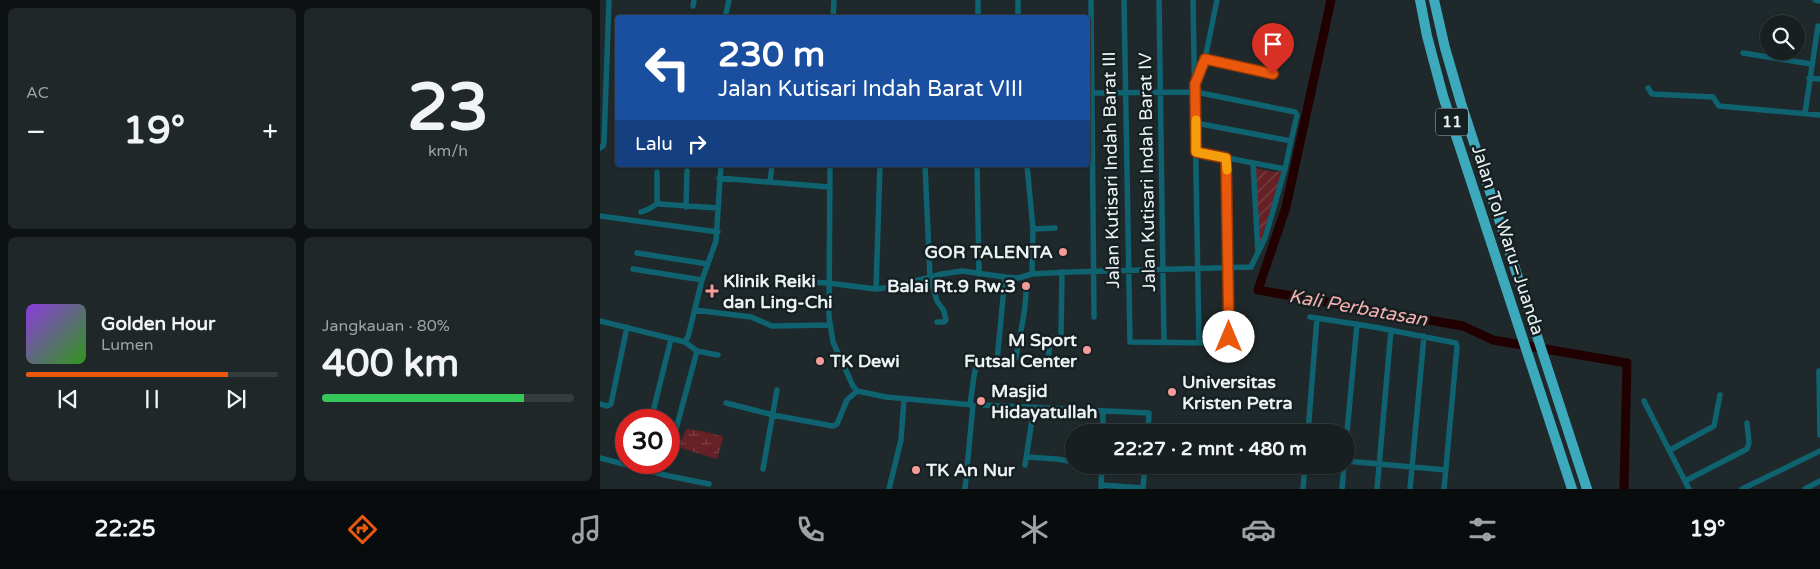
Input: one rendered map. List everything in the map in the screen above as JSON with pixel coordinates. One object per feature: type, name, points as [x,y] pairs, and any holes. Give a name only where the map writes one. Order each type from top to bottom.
[{"type":"highway","name":"Jalan Tol Waru–Juanda","points":[[1420,0],[1435,67],[1572,489]]},
{"type":"highway","name":"Jalan Tol Waru–Juanda","points":[[1434,0],[1460,103],[1587,489]]},
{"type":"street","points":[[600,148],[604,142],[603,42],[609,0]]},
{"type":"street","points":[[726,15],[730,0]]},
{"type":"street","points":[[833,15],[834,0]]},
{"type":"street","points":[[978,0],[978,15]]},
{"type":"street","points":[[1018,0],[1018,15]]},
{"type":"street","points":[[1091,0],[1094,317]]},
{"type":"street","name":"Jalan Kutisari Indah Barat III","points":[[1124,0],[1129,340],[1132,343],[1164,343]]},
{"type":"street","name":"Jalan Kutisari Indah Barat IV","points":[[1159,0],[1164,343]]},
{"type":"street","points":[[1193,0],[1199,343]]},
{"type":"street","points":[[1195,84],[1205,59],[1217,0]]},
{"type":"street","points":[[1815,0],[1820,1]]},
{"type":"street","points":[[1805,113],[1818,26]]},
{"type":"street","points":[[1743,53],[1811,64]]},
{"type":"street","points":[[1205,59],[1273,74]]},
{"type":"street","points":[[1809,78],[1820,78]]},
{"type":"street","points":[[1648,88],[1652,94],[1713,96],[1719,106],[1820,115]]},
{"type":"street","points":[[778,280],[828,283],[876,289],[962,271],[1027,281],[1062,272],[1252,266],[1271,220],[1297,116],[1295,112],[1196,92],[1092,93]]},
{"type":"street","points":[[1196,123],[1291,141]]},
{"type":"street","points":[[1196,152],[1285,169]]},
{"type":"street","points":[[1164,343],[1223,343],[1228,340],[1226,158]]},
{"type":"street","points":[[1253,163],[1258,255]]},
{"type":"street","points":[[685,342],[702,280],[718,232],[721,167]]},
{"type":"street","points":[[770,182],[772,167]]},
{"type":"street","points":[[830,167],[828,283],[830,326],[833,342],[853,386],[858,391],[904,399],[972,405],[1149,413],[1148,424]]},
{"type":"street","points":[[876,289],[880,167]]},
{"type":"street","points":[[925,167],[930,278],[937,301],[944,311],[946,318],[945,321],[938,322]]},
{"type":"street","points":[[977,167],[979,274]]},
{"type":"street","points":[[1016,358],[1019,335],[1026,311],[1027,281],[1033,229],[1028,167]]},
{"type":"street","points":[[686,207],[687,171]]},
{"type":"street","points":[[657,172],[658,203]]},
{"type":"street","points":[[720,178],[830,187]]},
{"type":"street","points":[[641,212],[658,203],[686,207],[718,208]]},
{"type":"street","points":[[600,216],[718,232]]},
{"type":"street","points":[[1033,229],[1055,228]]},
{"type":"street","points":[[637,253],[708,264]]},
{"type":"street","points":[[633,269],[702,280]]},
{"type":"street","points":[[1048,363],[1050,339],[1061,336],[1062,272]]},
{"type":"street","points":[[997,361],[1005,278]]},
{"type":"street","points":[[695,310],[751,317],[772,326],[830,326]]},
{"type":"street","points":[[1308,424],[1314,318],[1358,324],[1454,342],[1457,347],[1444,489]]},
{"type":"street","points":[[600,321],[685,342],[697,351],[718,355]]},
{"type":"street","points":[[1348,424],[1358,324]]},
{"type":"street","points":[[600,404],[607,406],[611,404],[627,327]]},
{"type":"street","points":[[1376,489],[1391,330]]},
{"type":"street","points":[[1410,489],[1424,336]]},
{"type":"street","points":[[654,409],[670,339]]},
{"type":"street","points":[[680,414],[697,351]]},
{"type":"street","points":[[965,489],[974,376],[977,361]]},
{"type":"street","points":[[1819,371],[1820,435]]},
{"type":"street","points":[[763,469],[778,390]]},
{"type":"street","points":[[726,403],[773,415],[835,425],[847,400],[858,391]]},
{"type":"street","points":[[1670,450],[1714,426],[1720,395]]},
{"type":"street","points":[[889,488],[901,440],[904,399]]},
{"type":"street","points":[[1644,401],[1689,489]]},
{"type":"street","points":[[1026,465],[1034,407]]},
{"type":"street","points":[[1102,411],[1102,424]]},
{"type":"street","points":[[1685,480],[1747,449],[1749,443],[1747,423]]},
{"type":"street","points":[[1742,489],[1820,451]]},
{"type":"street","points":[[1027,457],[1065,460]]},
{"type":"street","points":[[600,458],[709,484]]},
{"type":"street","points":[[1355,462],[1446,470]]},
{"type":"street","points":[[1102,474],[1101,487],[1143,488],[1144,474]]},
{"type":"street","points":[[1303,489],[1304,474]]},
{"type":"street","points":[[1342,489],[1343,474]]},
{"type":"street","points":[[1805,489],[1820,482]]},
{"type":"green space","points":[[1254,168],[1275,172],[1282,171],[1260,245]]},
{"type":"green space","points":[[686,429],[722,436],[723,438],[717,459],[680,448]]},
{"type":"waterway","name":"Kali Perbatasan","points":[[1331,0],[1286,207],[1258,290],[1463,326],[1493,340],[1627,363],[1624,489]]},
{"type":"slow traffic","points":[[1196,120],[1196,152],[1226,158],[1227,170]]},
{"type":"place","name":"GOR TALENTA","points":[[1063,252]]},
{"type":"place","name":"Balai Rt.9 Rw.3","points":[[1026,286]]},
{"type":"place","name":"Klinik Reiki dan Ling-Chi","points":[[712,291]]},
{"type":"place","name":"M Sport Futsal Center","points":[[1087,350]]},
{"type":"place","name":"TK Dewi","points":[[820,361]]},
{"type":"place","name":"Universitas Kristen Petra","points":[[1172,392]]},
{"type":"place","name":"Masjid Hidayatullah","points":[[981,401]]},
{"type":"place","name":"TK An Nur","points":[[916,470]]},
{"type":"route","points":[[1229,337],[1226,158],[1196,152],[1195,84],[1205,59],[1273,74]]}]
